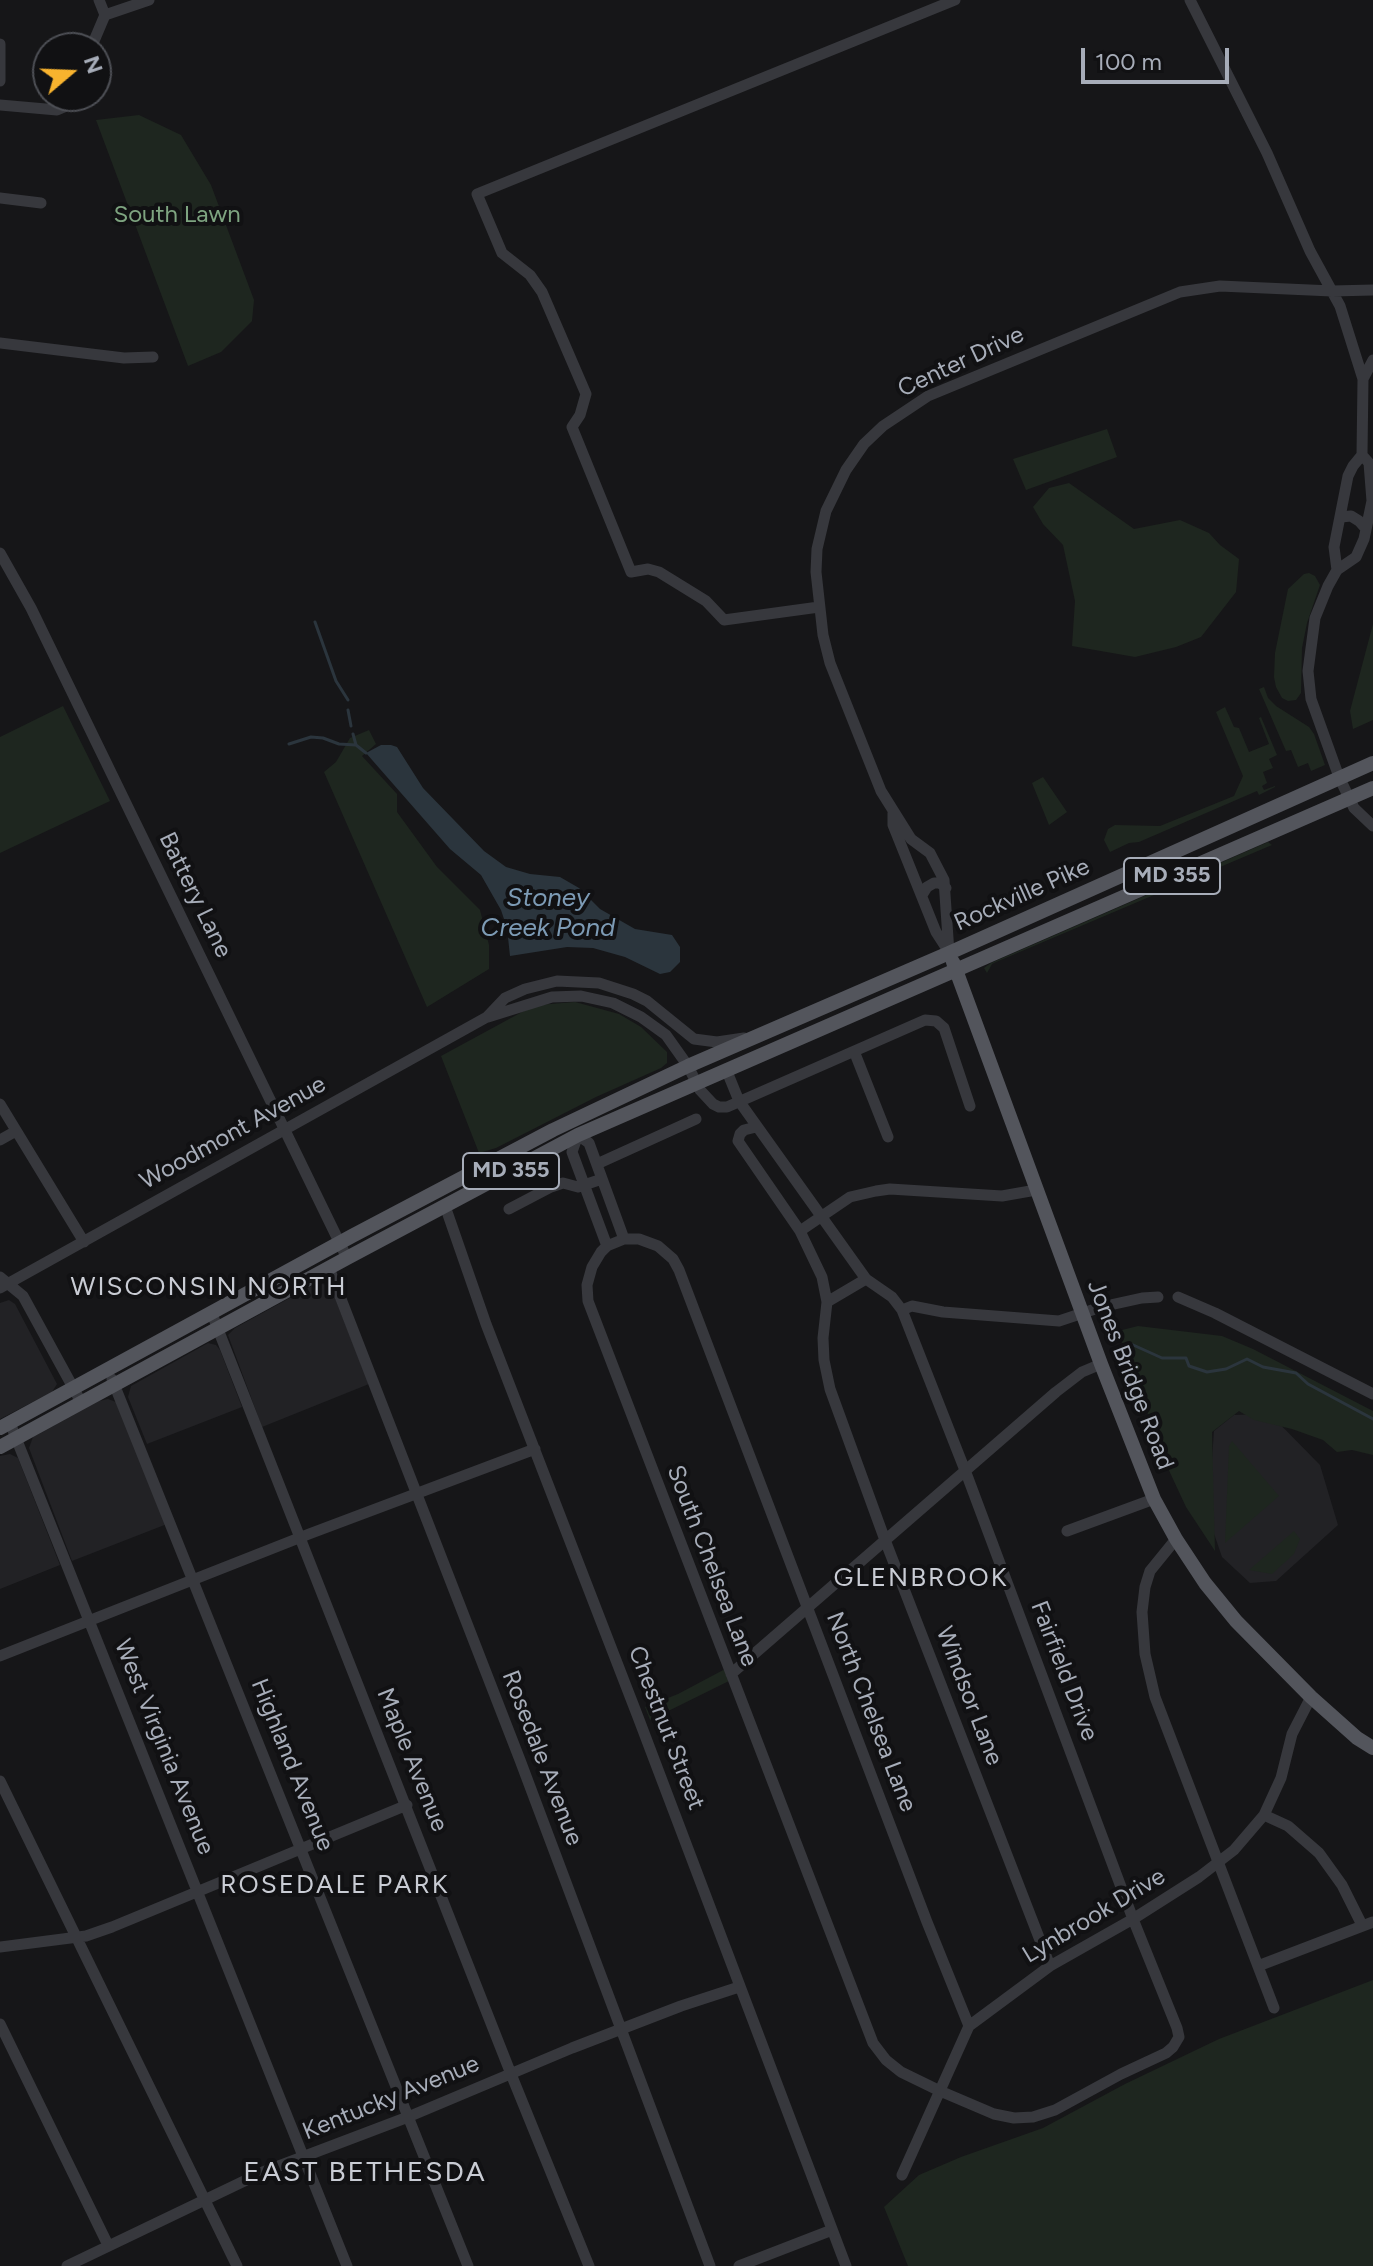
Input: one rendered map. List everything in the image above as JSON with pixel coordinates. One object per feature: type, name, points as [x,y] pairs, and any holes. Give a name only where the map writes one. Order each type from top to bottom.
[{"type":"main road","name":"Rockville Pike","points":[[688,1066],[1373,763]]},
{"type":"main road","name":"Rockville Pike","points":[[696,1082],[1373,788]]},
{"type":"main road","name":"Jones Bridge Road","points":[[949,953],[1154,1499],[1205,1583],[1236,1621],[1311,1697],[1357,1738],[1373,1748]]},
{"type":"main road","name":"MD 355","points":[[5,1425],[77,1395],[115,1385],[445,1206],[575,1128],[688,1066]]},
{"type":"main road","name":"MD 355","points":[[0,1447],[17,1438],[108,1370],[437,1190],[575,1128],[696,1082]]},
{"type":"main road","points":[[437,1190],[445,1206]]},
{"type":"street","points":[[98,32],[105,15],[99,0]]},
{"type":"street","points":[[105,15],[149,0]]},
{"type":"street","points":[[819,607],[724,620],[706,601],[659,572],[648,569],[631,572],[572,427],[580,415],[586,394],[542,292],[530,275],[502,253],[477,194],[937,3],[955,0]]},
{"type":"street","points":[[1190,0],[1332,291],[1347,325],[1363,379],[1362,455],[1348,476],[1334,547],[1337,570]]},
{"type":"street","points":[[0,44],[0,81]]},
{"type":"street","points":[[0,105],[32,108]]},
{"type":"street","points":[[0,198],[41,203]]},
{"type":"street","name":"Center Drive","points":[[949,953],[946,888],[941,871],[930,853],[911,839],[881,791],[830,663],[816,572],[817,549],[826,511],[836,487],[864,444],[910,406],[1180,292],[1220,286],[1373,290]]},
{"type":"street","points":[[0,343],[124,358],[153,357]]},
{"type":"street","points":[[1363,379],[1373,360]]},
{"type":"street","points":[[1362,455],[1369,463],[1372,501],[1366,529],[1356,557],[1337,570],[1315,618],[1308,671],[1311,699],[1339,777],[1357,811],[1373,826]]},
{"type":"street","points":[[1345,495],[1361,484],[1370,485]]},
{"type":"street","points":[[1341,517],[1351,516],[1366,529]]},
{"type":"street","name":"Battery Lane","points":[[0,553],[31,608],[347,1258]]},
{"type":"street","name":"Center Drive","points":[[893,813],[893,825],[936,932],[949,953]]},
{"type":"street","points":[[910,864],[916,856],[930,853]]},
{"type":"street","points":[[922,895],[934,883],[946,888]]},
{"type":"street","name":"Woodmont Avenue","points":[[487,1017],[505,998],[516,992],[557,981],[578,980],[633,994],[657,1008],[694,1039],[717,1042],[758,1036]]},
{"type":"street","name":"Woodmont Avenue","points":[[3,1283],[84,1242],[487,1017],[552,997],[581,996],[603,1000],[655,1025],[675,1045],[696,1082]]},
{"type":"street","points":[[696,1082],[707,1099],[719,1107],[727,1107],[925,1020],[936,1021],[944,1028],[970,1106]]},
{"type":"street","points":[[854,1051],[888,1137]]},
{"type":"street","points":[[726,1069],[739,1101],[756,1127],[866,1279],[892,1297],[902,1310],[912,1306],[943,1312],[1059,1321],[1101,1307],[1158,1297]]},
{"type":"street","points":[[0,1104],[84,1242]]},
{"type":"street","points":[[597,1164],[696,1119]]},
{"type":"street","name":"Windsor Lane","points":[[756,1127],[744,1130],[738,1141],[800,1231],[822,1277],[827,1302],[823,1338],[827,1379],[885,1540],[1050,1966]]},
{"type":"street","points":[[575,1128],[589,1143],[624,1239],[607,1246],[572,1152],[575,1128]]},
{"type":"street","points":[[0,1140],[16,1131]]},
{"type":"street","points":[[509,1209],[563,1183],[574,1187],[602,1179]]},
{"type":"street","points":[[800,1231],[850,1197],[876,1191],[890,1189],[1002,1196],[1036,1190]]},
{"type":"street","name":"Chestnut Street","points":[[445,1206],[486,1324],[846,2266]]},
{"type":"street","name":"North Chelsea Lane","points":[[624,1239],[639,1239],[658,1246],[673,1259],[679,1270],[969,2026]]},
{"type":"street","name":"South Chelsea Lane","points":[[607,1246],[592,1267],[587,1285],[588,1301],[873,2043],[886,2060],[901,2072],[994,2114],[1014,2118],[1033,2117],[1055,2110],[1173,2047]]},
{"type":"street","name":"Rosedale Avenue","points":[[329,1268],[710,2266]]},
{"type":"street","points":[[827,1302],[866,1279]]},
{"type":"street","points":[[3,1283],[23,1296],[77,1395]]},
{"type":"street","points":[[1178,1297],[1373,1394]]},
{"type":"street","name":"Fairfield Drive","points":[[902,1310],[1177,2028],[1179,2037],[1173,2047]]},
{"type":"street","name":"Maple Avenue","points":[[212,1314],[589,2266]]},
{"type":"street","points":[[731,1674],[1072,1379],[1101,1364]]},
{"type":"street","name":"Highland Avenue","points":[[108,1370],[468,2266]]},
{"type":"street","name":"West Virginia Avenue","points":[[5,1425],[17,1438],[347,2266]]},
{"type":"street","points":[[0,1656],[535,1449]]},
{"type":"street","points":[[1067,1531],[1154,1499]]},
{"type":"street","points":[[1176,1539],[1150,1571],[1145,1587],[1142,1612],[1145,1654],[1155,1697],[1274,2008]]},
{"type":"street","name":"Lynbrook Drive","points":[[902,2175],[969,2026],[1050,1966],[1133,1919],[1199,1877],[1234,1850],[1264,1815],[1281,1778],[1292,1734],[1311,1697]]},
{"type":"street","points":[[0,1781],[237,2266]]},
{"type":"street","points":[[0,1947],[76,1937],[112,1927],[407,1805]]},
{"type":"street","points":[[1258,1966],[1368,1924],[1319,1853],[1288,1826],[1264,1815]]},
{"type":"street","name":"Kentucky Avenue","points":[[67,2266],[263,2172],[408,2117],[572,2048],[739,1987]]},
{"type":"street","points":[[0,2024],[108,2245]]},
{"type":"street","points":[[739,2266],[832,2230]]},
{"type":"shaded area","points":[[317,1283],[331,1288],[369,1384],[262,1427],[228,1335],[235,1328]]},
{"type":"shaded area","points":[[9,1300],[15,1304],[57,1384],[52,1392],[0,1419],[0,1303]]},
{"type":"shaded area","points":[[208,1343],[220,1350],[242,1407],[147,1444],[128,1397],[131,1386]]},
{"type":"shaded area","points":[[108,1399],[116,1402],[167,1524],[72,1561],[29,1448],[33,1437]]},
{"type":"shaded area","points":[[1270,1414],[1320,1465],[1338,1525],[1276,1581],[1250,1583],[1222,1557],[1208,1516],[1214,1431],[1234,1415]]},
{"type":"shaded area","points":[[10,1454],[18,1458],[60,1565],[0,1589],[0,1456]]},
{"type":"green space","name":"South Lawn","points":[[139,115],[181,135],[211,185],[254,300],[252,321],[221,352],[188,366],[96,120]]},
{"type":"green space","points":[[1107,429],[1117,457],[1026,490],[1013,459]]},
{"type":"green space","points":[[1069,483],[1134,529],[1180,520],[1209,533],[1239,559],[1236,592],[1201,637],[1135,657],[1072,646],[1075,601],[1063,545],[1043,524],[1033,507],[1049,488]]},
{"type":"green space","points":[[1309,573],[1320,585],[1302,648],[1301,693],[1296,700],[1288,701],[1282,698],[1276,687],[1275,653],[1288,589]]},
{"type":"green space","points":[[1373,624],[1373,720],[1353,729],[1350,711]]},
{"type":"green space","points":[[1264,687],[1268,698],[1276,706],[1309,727],[1325,765],[1311,771],[1308,763],[1298,767],[1291,750],[1286,751],[1259,689]]},
{"type":"green space","points":[[63,706],[110,801],[0,853],[0,737]]},
{"type":"green space","points":[[1225,707],[1234,727],[1239,728],[1249,752],[1269,744],[1261,717],[1277,755],[1269,759],[1273,768],[1263,772],[1267,783],[1262,786],[1264,790],[1275,787],[1259,795],[1257,791],[1110,852],[1104,840],[1108,829],[1115,825],[1160,826],[1234,796],[1243,776],[1216,712]]},
{"type":"green space","points":[[369,730],[376,744],[362,756],[397,794],[397,812],[437,867],[480,910],[489,945],[489,969],[427,1007],[324,772],[336,762],[350,738]]},
{"type":"green space","points":[[1043,777],[1067,812],[1049,825],[1032,783]]},
{"type":"green space","points":[[1268,842],[1272,845],[996,962],[987,973],[984,968],[991,963]]},
{"type":"green space","points":[[575,1002],[619,1014],[641,1027],[667,1052],[667,1063],[496,1148],[479,1153],[441,1056],[538,1005]]},
{"type":"green space","points":[[1138,1326],[1222,1336],[1373,1411],[1373,1455],[1352,1450],[1337,1452],[1323,1440],[1254,1420],[1239,1411],[1212,1432],[1215,1551],[1186,1507],[1166,1464],[1118,1331]]},
{"type":"green space","points":[[1232,1441],[1279,1496],[1225,1543],[1229,1446]]},
{"type":"green space","points":[[1294,1531],[1300,1539],[1294,1554],[1272,1574],[1249,1570]]},
{"type":"green space","points":[[727,1668],[731,1680],[650,1720],[645,1707],[678,1694]]},
{"type":"green space","points":[[1373,1980],[1373,2266],[908,2266],[884,2207],[919,2175],[1043,2128],[1219,2039]]},
{"type":"water","name":"Stoney Creek Pond","points":[[381,745],[397,747],[423,788],[484,851],[506,867],[530,874],[560,877],[579,888],[600,909],[635,929],[672,935],[680,947],[680,962],[670,972],[660,974],[625,957],[593,948],[567,947],[510,956],[507,928],[501,910],[481,875],[450,849],[366,753]]},
{"type":"waterway","points":[[315,622],[336,681],[348,700]]},
{"type":"waterway","points":[[348,710],[351,726]]},
{"type":"waterway","points":[[353,734],[356,745]]},
{"type":"waterway","points":[[289,744],[311,737],[323,738],[339,744],[356,745],[366,753]]},
{"type":"waterway","points":[[1131,1344],[1162,1358],[1186,1358],[1189,1366],[1207,1372],[1226,1369],[1247,1359],[1263,1367],[1296,1373],[1308,1384],[1373,1419]]},
{"type":"district","name":"WISCONSIN NORTH","points":[[209,1287]]},
{"type":"district","name":"GLENBROOK","points":[[921,1578]]},
{"type":"district","name":"ROSEDALE PARK","points":[[335,1885]]},
{"type":"district","name":"EAST BETHESDA","points":[[365,2173]]}]
